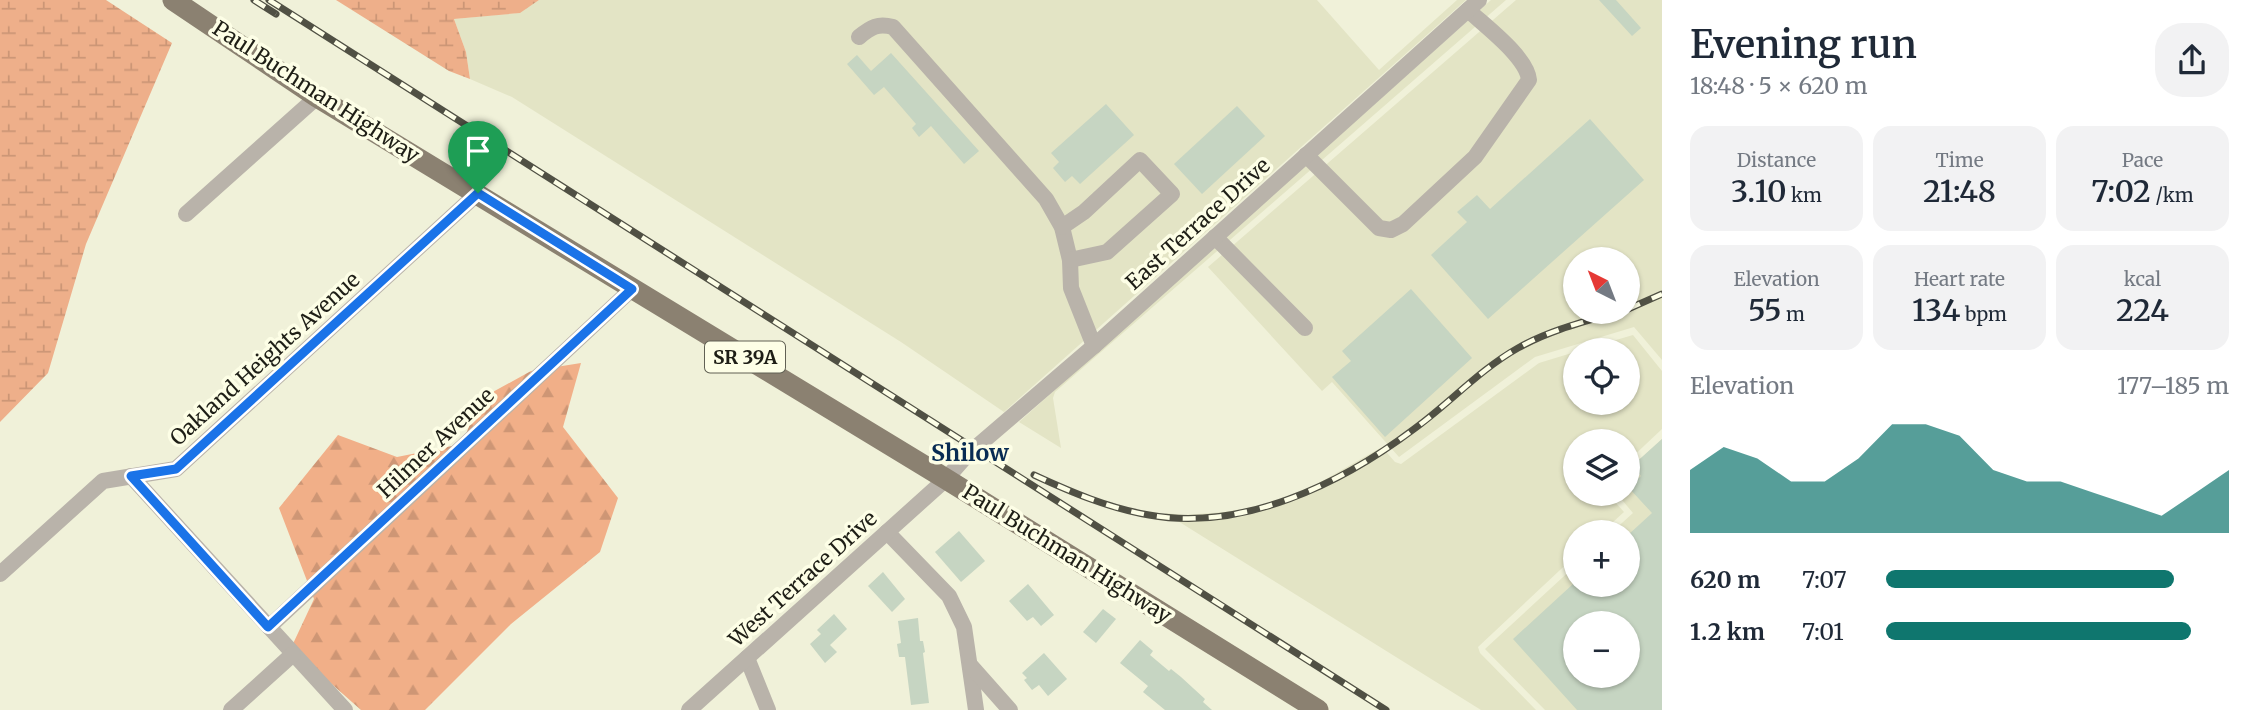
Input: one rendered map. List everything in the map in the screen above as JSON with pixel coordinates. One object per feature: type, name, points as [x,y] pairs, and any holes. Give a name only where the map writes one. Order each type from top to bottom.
[{"type":"main road","name":"Paul Buchman Highway","points":[[173,0],[317,97],[946,479],[1318,710]]},
{"type":"street","points":[[1307,155],[1379,228],[1391,230],[1402,224],[1475,157],[1529,80],[1528,71],[1520,59],[1473,5]]},
{"type":"street","name":"East Terrace Drive","points":[[946,479],[967,455],[1094,346],[1473,5]]},
{"type":"street","points":[[859,37],[871,27],[883,24],[893,27],[1046,199],[1062,227],[1070,260],[1071,288],[1094,346]]},
{"type":"street","points":[[186,214],[317,97]]},
{"type":"street","points":[[1062,227],[1084,212],[1140,160],[1172,194],[1107,252],[1070,260]]},
{"type":"street","name":"Oakland Heights Avenue","points":[[0,574],[103,481],[176,469],[478,193]]},
{"type":"street","points":[[1215,237],[1305,328]]},
{"type":"street","name":"Hilmer Avenue","points":[[268,627],[632,289]]},
{"type":"street","points":[[131,476],[345,710]]},
{"type":"street","name":"West Terrace Drive","points":[[690,710],[946,479]]},
{"type":"street","points":[[887,532],[949,596],[964,627],[976,710]]},
{"type":"street","points":[[231,710],[293,654]]},
{"type":"street","points":[[747,658],[768,710]]},
{"type":"street","points":[[971,666],[1010,710]]},
{"type":"shaded area","points":[[539,0],[1317,0],[1379,70],[1457,0],[1466,0],[1004,412],[901,342],[512,97],[470,79],[466,52],[454,19],[519,13]]},
{"type":"shaded area","points":[[1491,0],[1506,0],[1055,392],[1053,398],[1061,448],[1019,422]]},
{"type":"shaded area","points":[[1516,0],[1662,0],[1662,360],[1634,327],[1598,338],[1563,338],[1563,349],[1535,357],[1399,457],[1332,382],[1322,391],[1208,267]]},
{"type":"shaded area","points":[[1640,344],[1662,371],[1662,429],[1640,450],[1640,429],[1563,429],[1563,506],[1619,506],[1624,512],[1615,520],[1563,520],[1563,567],[1478,647],[1480,653],[1536,710],[1481,710],[1165,513],[1184,515],[1224,512],[1272,504],[1312,487],[1382,447],[1395,462],[1401,464],[1539,363],[1563,356],[1563,415],[1640,415]]},
{"type":"shaded area","points":[[1662,439],[1662,710],[1545,710],[1485,649],[1563,577],[1563,597],[1640,597],[1640,520],[1625,520],[1633,513],[1627,506],[1640,506],[1640,459]]},
{"type":"green space","points":[[0,0],[106,0],[172,43],[86,244],[48,373],[0,422]]},
{"type":"green space","points":[[336,0],[539,0],[520,13],[454,19],[466,52],[470,79],[449,71]]},
{"type":"green space","points":[[581,363],[563,427],[618,498],[600,552],[511,624],[425,710],[361,710],[291,648],[314,599],[279,508],[338,435],[397,457],[462,444],[480,399],[531,371]]},
{"type":"building","points":[[1599,0],[1616,0],[1641,28],[1632,36]]},
{"type":"building","points":[[891,53],[979,151],[964,164],[931,126],[919,137],[912,128],[916,124],[884,87],[874,95],[847,64],[857,55],[871,71]]},
{"type":"building","points":[[1106,104],[1134,135],[1080,184],[1072,176],[1065,182],[1053,168],[1059,162],[1051,153]]},
{"type":"building","points":[[1237,106],[1265,136],[1202,194],[1174,164]]},
{"type":"building","points":[[1590,119],[1644,180],[1569,247],[1563,247],[1563,252],[1488,319],[1431,255],[1467,222],[1457,212],[1477,195],[1490,209]]},
{"type":"building","points":[[1411,289],[1472,358],[1385,437],[1332,377],[1351,361],[1342,351]]},
{"type":"building","points":[[1662,439],[1662,710],[1577,710],[1513,639],[1563,593],[1563,597],[1640,597],[1640,524],[1652,513],[1640,500],[1640,459]]},
{"type":"building","points":[[959,531],[985,561],[961,582],[935,552]]},
{"type":"building","points":[[883,572],[905,599],[892,612],[868,586]]},
{"type":"building","points":[[1028,584],[1054,615],[1041,626],[1033,617],[1027,621],[1009,601]]},
{"type":"building","points":[[1103,609],[1116,619],[1096,643],[1083,632]]},
{"type":"building","points":[[834,614],[847,629],[830,645],[837,652],[825,663],[810,644],[821,634],[817,630]]},
{"type":"building","points":[[918,618],[920,641],[923,641],[925,652],[929,703],[911,705],[905,657],[899,657],[897,644],[901,643],[898,621]]},
{"type":"building","points":[[1140,640],[1153,651],[1150,655],[1181,677],[1205,699],[1203,702],[1212,710],[1165,710],[1143,692],[1148,686],[1120,663]]},
{"type":"building","points":[[1044,653],[1067,679],[1048,696],[1039,685],[1032,690],[1022,673]]},
{"type":"railway","points":[[254,0],[276,14]]},
{"type":"railway","points":[[269,0],[1386,710]]},
{"type":"railway","points":[[1640,304],[1662,294]]},
{"type":"railway","points":[[1034,475],[1104,504],[1149,515],[1184,518],[1254,510],[1323,485],[1355,468],[1414,429],[1490,366],[1530,342],[1576,324]]},
{"type":"district","name":"Shilow","points":[[970,453]]},
{"type":"route","points":[[478,193],[632,289],[268,627],[131,476],[176,469],[478,193]]}]
